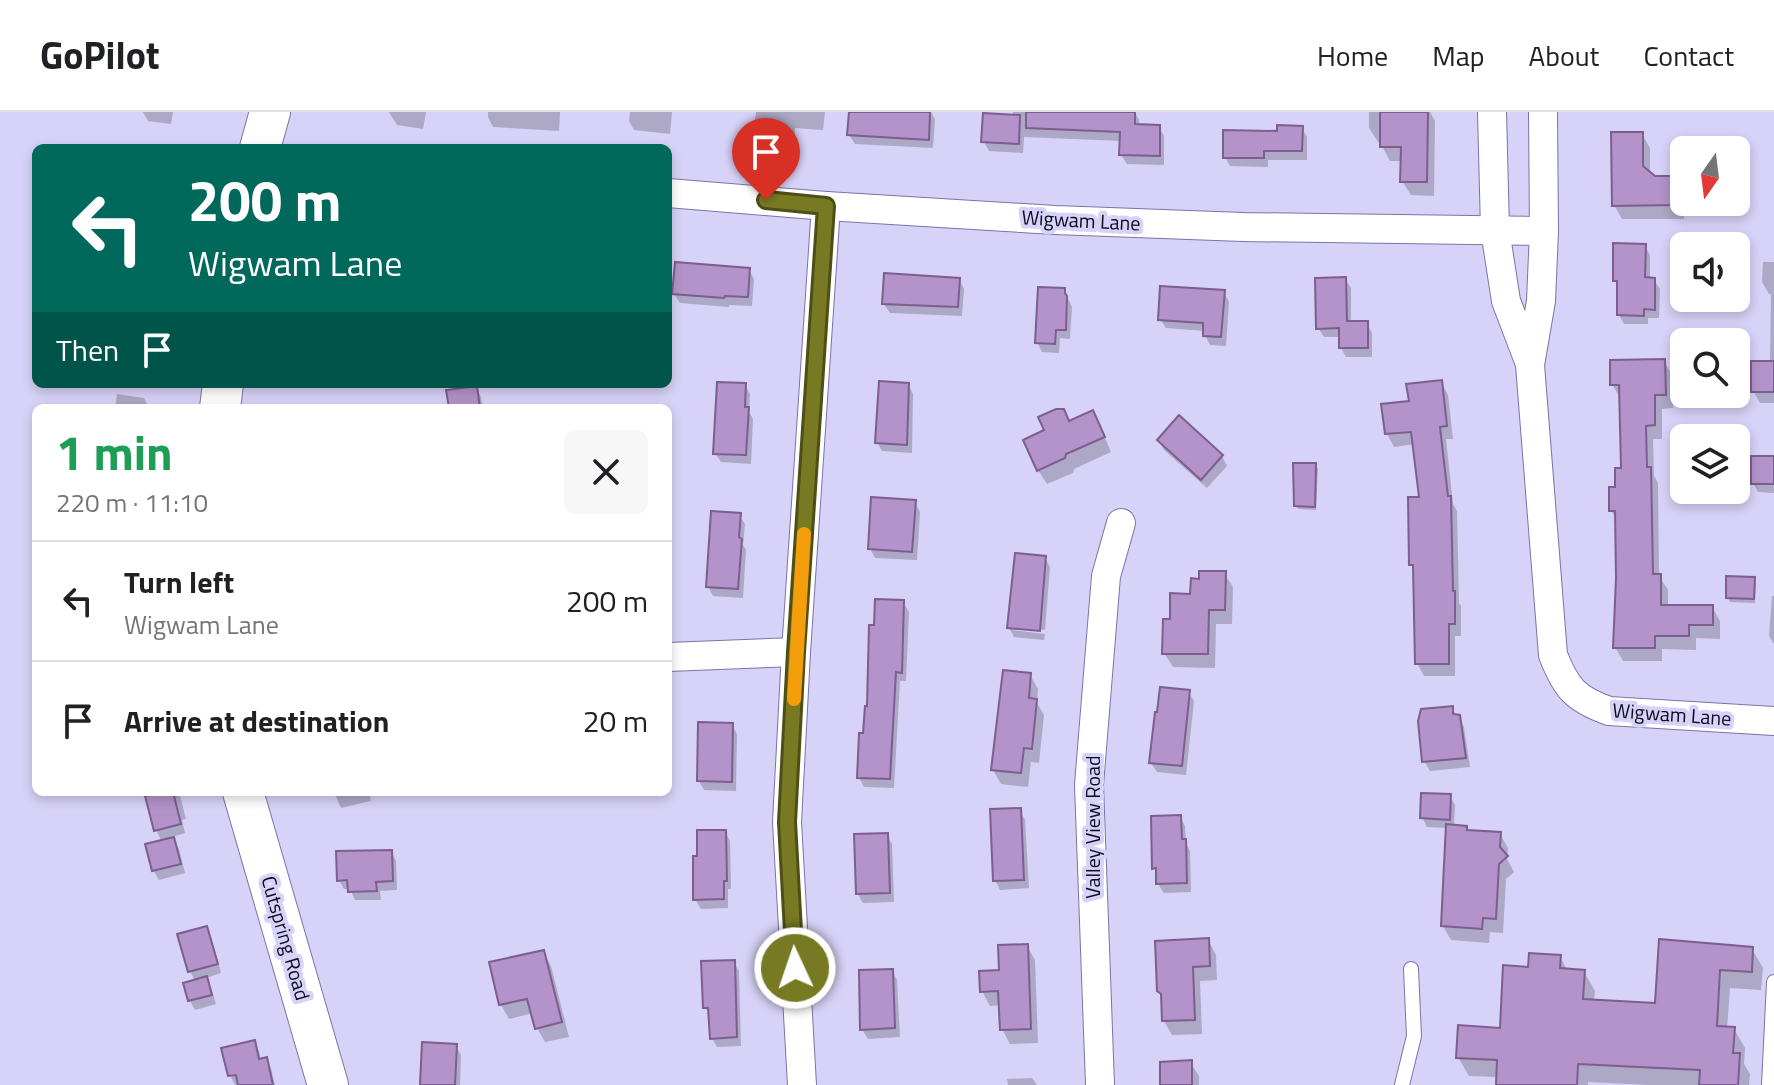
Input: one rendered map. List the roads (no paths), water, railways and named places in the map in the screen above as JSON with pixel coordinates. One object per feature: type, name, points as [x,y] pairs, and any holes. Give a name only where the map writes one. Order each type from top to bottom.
[{"type":"street","points":[[261,144],[270,112]]},
{"type":"street","points":[[1492,112],[1495,230]]},
{"type":"street","points":[[1543,112],[1544,231]]},
{"type":"street","name":"Wigwam Lane","points":[[672,193],[826,206],[1133,223],[1544,231],[1541,301],[1530,365],[1553,655],[1562,678],[1573,694],[1588,704],[1609,711],[1774,721]]},
{"type":"street","points":[[802,1085],[787,822],[826,206]]},
{"type":"street","name":"Wigwam Lane","points":[[1495,230],[1506,301],[1530,365]]},
{"type":"street","name":"Valley View Road","points":[[1100,1085],[1089,785],[1106,576],[1121,523]]},
{"type":"street","points":[[672,657],[796,652]]},
{"type":"street","name":"Cutspring Road","points":[[244,796],[328,1085]]},
{"type":"lane","points":[[1402,1085],[1414,1036],[1411,969]]},
{"type":"lane","points":[[1769,1085],[1774,982]]}]
